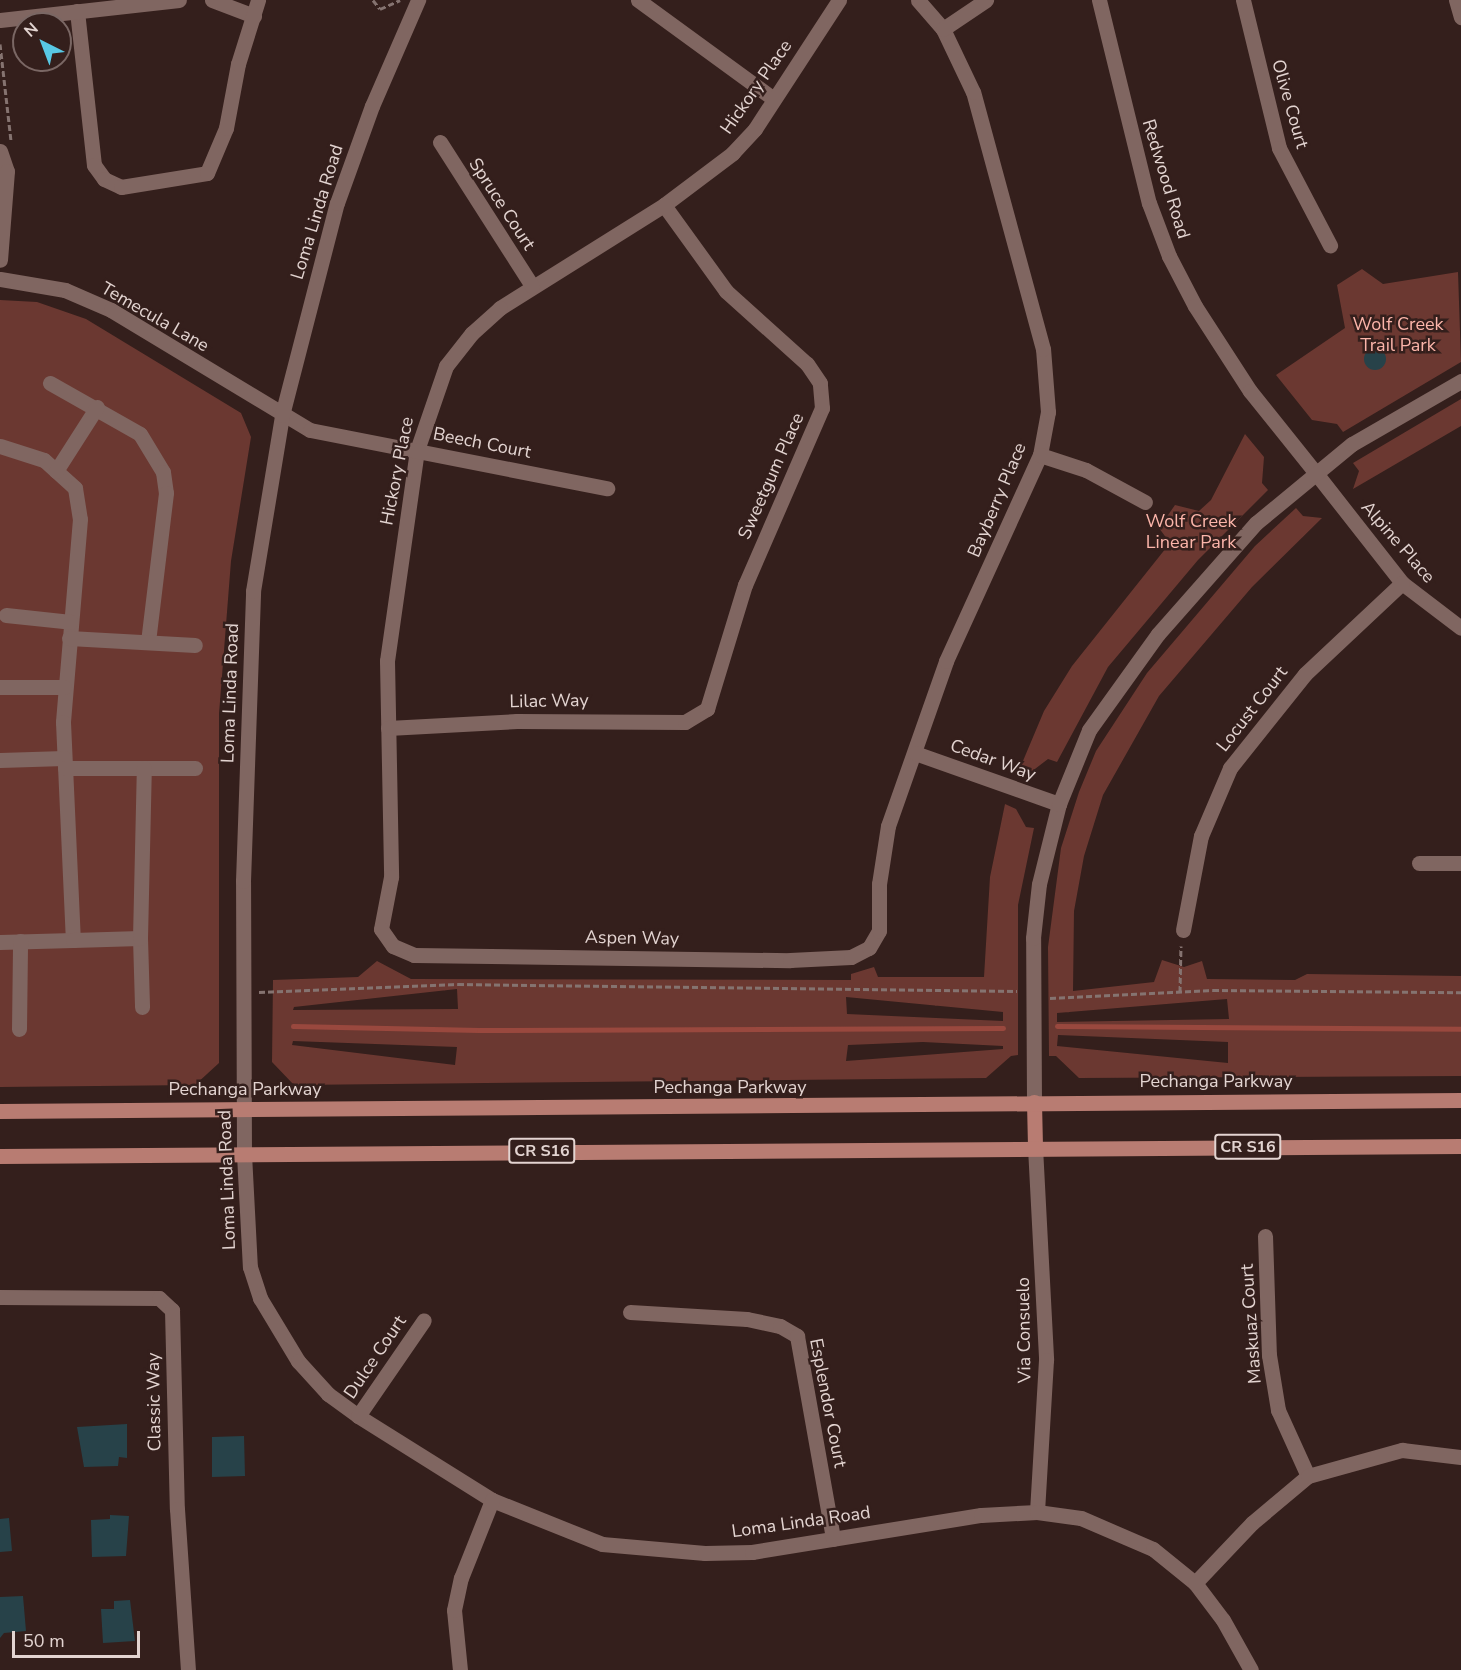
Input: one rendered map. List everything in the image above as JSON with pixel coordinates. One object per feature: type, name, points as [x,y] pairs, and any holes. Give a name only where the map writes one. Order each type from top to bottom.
[{"type":"main road","name":"Pechanga Parkway","points":[[0,1111],[244,1107],[1461,1100]]},
{"type":"main road","points":[[1034,1102],[1035,1147]]},
{"type":"main road","name":"CR S16","points":[[0,1156],[1035,1147],[1461,1146]]},
{"type":"street","points":[[0,20],[176,0]]},
{"type":"street","points":[[212,0],[254,16]]},
{"type":"street","points":[[77,11],[94,165],[104,179],[121,187],[207,174],[226,128],[258,0]]},
{"type":"street","name":"Loma Linda Road","points":[[418,0],[353,155],[282,415],[253,591],[243,881],[246,992],[244,1154],[245,1230],[260,1298],[298,1361],[328,1394],[358,1416],[492,1500],[602,1544],[659,1551],[752,1552],[981,1515],[1037,1512],[1081,1518],[1118,1531],[1153,1549],[1195,1583],[1223,1620],[1251,1670]]},
{"type":"street","points":[[638,0],[774,99]]},
{"type":"street","name":"Hickory Place","points":[[393,946],[381,929],[391,877],[387,661],[417,450],[446,366],[472,333],[532,286],[664,205],[733,153],[774,99],[839,0]]},
{"type":"street","name":"Bayberry Place","points":[[869,948],[879,931],[879,884],[888,826],[955,642],[1040,455],[1048,412],[1044,349],[974,92],[943,29],[918,0]]},
{"type":"street","points":[[943,29],[986,0]]},
{"type":"street","name":"Redwood Road","points":[[1099,0],[1149,203],[1169,256],[1195,306],[1250,391],[1315,472]]},
{"type":"street","name":"Olive Court","points":[[1243,0],[1279,148],[1330,245]]},
{"type":"street","points":[[1456,0],[1461,17]]},
{"type":"street","name":"Spruce Court","points":[[440,142],[532,286]]},
{"type":"street","points":[[0,150],[7,171],[0,260]]},
{"type":"street","name":"Sweetgum Place","points":[[664,205],[726,291],[807,364],[820,382],[822,408],[745,585],[707,709]]},
{"type":"street","name":"Temecula Lane","points":[[0,279],[65,290],[111,310],[282,415]]},
{"type":"street","points":[[1034,1102],[1034,995],[1039,884],[1059,804],[1089,730],[1151,643],[1256,523],[1315,472],[1393,418],[1461,381]]},
{"type":"street","points":[[50,384],[96,407],[140,434],[163,472],[166,493],[148,642]]},
{"type":"street","points":[[56,471],[96,407]]},
{"type":"street","name":"Beech Court","points":[[282,415],[309,430],[607,488]]},
{"type":"street","points":[[0,446],[44,460],[75,488],[81,519],[64,687],[65,763],[72,843],[73,940]]},
{"type":"street","points":[[1040,455],[1086,470],[1145,502]]},
{"type":"street","name":"Alpine Place","points":[[1315,472],[1402,583],[1461,628]]},
{"type":"street","name":"Locust Court","points":[[1183,930],[1201,836],[1230,768],[1305,674],[1402,583]]},
{"type":"street","points":[[6,615],[71,622]]},
{"type":"street","points":[[69,638],[195,645]]},
{"type":"street","points":[[0,687],[64,687]]},
{"type":"street","name":"Lilac Way","points":[[388,728],[517,720],[685,722],[707,709]]},
{"type":"street","name":"Cedar Way","points":[[915,753],[1059,804]]},
{"type":"street","points":[[0,760],[144,768],[195,768]]},
{"type":"street","points":[[142,1007],[140,938],[144,768]]},
{"type":"street","points":[[1419,863],[1461,863]]},
{"type":"street","points":[[0,942],[140,938]]},
{"type":"street","points":[[19,1029],[20,941]]},
{"type":"street","name":"Aspen Way","points":[[393,946],[414,954],[790,960],[851,957],[869,948]]},
{"type":"street","name":"Via Consuelo","points":[[1035,1147],[1046,1360],[1037,1512]]},
{"type":"street","name":"Maskuaz Court","points":[[1265,1236],[1269,1355],[1276,1399],[1308,1476]]},
{"type":"street","name":"Classic Way","points":[[0,1298],[159,1298],[172,1310],[177,1509],[188,1670]]},
{"type":"street","name":"Esplendor Court","points":[[630,1312],[747,1319],[780,1326],[797,1336],[833,1539]]},
{"type":"street","name":"Dulce Court","points":[[358,1416],[424,1320]]},
{"type":"street","points":[[1195,1583],[1252,1523],[1308,1476],[1402,1450],[1461,1457]]},
{"type":"street","points":[[460,1670],[454,1610],[461,1578],[492,1500]]},
{"type":"path","points":[[373,0],[380,9],[401,0]]},
{"type":"path","points":[[1180,992],[1183,930]]},
{"type":"path","points":[[246,992],[458,984],[1008,988],[1060,1000],[1180,992],[1461,992]]},
{"type":"green space","name":"Wolf Creek Trail Park","points":[[1362,269],[1383,284],[1458,272],[1461,362],[1343,432],[1337,424],[1312,420],[1276,375],[1345,328],[1337,285]]},
{"type":"green space","points":[[0,300],[37,302],[86,319],[241,413],[251,437],[231,561],[219,714],[219,1063],[195,1085],[0,1087]]},
{"type":"green space","points":[[1461,399],[1461,426],[1353,489],[1359,471],[1353,463]]},
{"type":"green space","name":"Wolf Creek Linear Park","points":[[1245,434],[1264,457],[1262,483],[1268,490],[1198,560],[1108,667],[1057,762],[1048,759],[1031,772],[1020,768],[1044,711],[1072,666],[1170,543],[1159,528],[1175,505],[1199,511],[1211,500]]},
{"type":"green space","points":[[1296,508],[1303,516],[1322,518],[1252,587],[1159,696],[1103,795],[1084,856],[1074,911],[1073,991],[1154,982],[1162,960],[1184,967],[1202,961],[1207,979],[1295,980],[1307,974],[1461,976],[1461,1076],[1079,1078],[1056,1056],[1049,1056],[1048,947],[1061,848],[1079,792],[1096,751],[1147,673],[1255,546]],"holes":[[[1227,999],[1229,1019],[1057,1022],[1057,1013]],[[1058,1035],[1228,1042],[1228,1063],[1057,1046]]]},
{"type":"green space","points":[[1005,804],[1016,809],[1026,827],[1034,828],[1018,905],[1018,1055],[1011,1056],[986,1078],[294,1085],[272,1062],[273,980],[358,977],[377,961],[411,979],[851,980],[851,974],[874,967],[878,977],[984,977],[990,877]],"holes":[[[457,989],[458,1009],[293,1010],[294,1007]],[[846,997],[1003,1012],[1003,1021],[847,1014]],[[293,1041],[457,1047],[455,1065],[292,1045]],[[923,1042],[1003,1046],[1003,1049],[846,1061],[848,1045]]]},
{"type":"building","points":[[1375,348],[1383,351],[1386,359],[1383,367],[1375,370],[1367,367],[1364,359],[1367,351]]},
{"type":"building","points":[[127,1424],[127,1458],[119,1457],[118,1466],[84,1467],[77,1427]]},
{"type":"building","points":[[244,1436],[245,1476],[212,1477],[212,1437]]},
{"type":"building","points":[[110,1515],[129,1516],[126,1556],[92,1557],[91,1520],[110,1519]]},
{"type":"building","points":[[9,1518],[12,1551],[0,1552],[0,1519]]},
{"type":"building","points":[[23,1596],[26,1631],[4,1633],[0,1638],[0,1597]]},
{"type":"building","points":[[130,1600],[135,1641],[103,1643],[101,1609],[114,1609],[114,1601]]},
{"type":"waterway","points":[[293,1026],[479,1030],[1003,1028]]},
{"type":"waterway","points":[[1057,1026],[1461,1029]]}]
